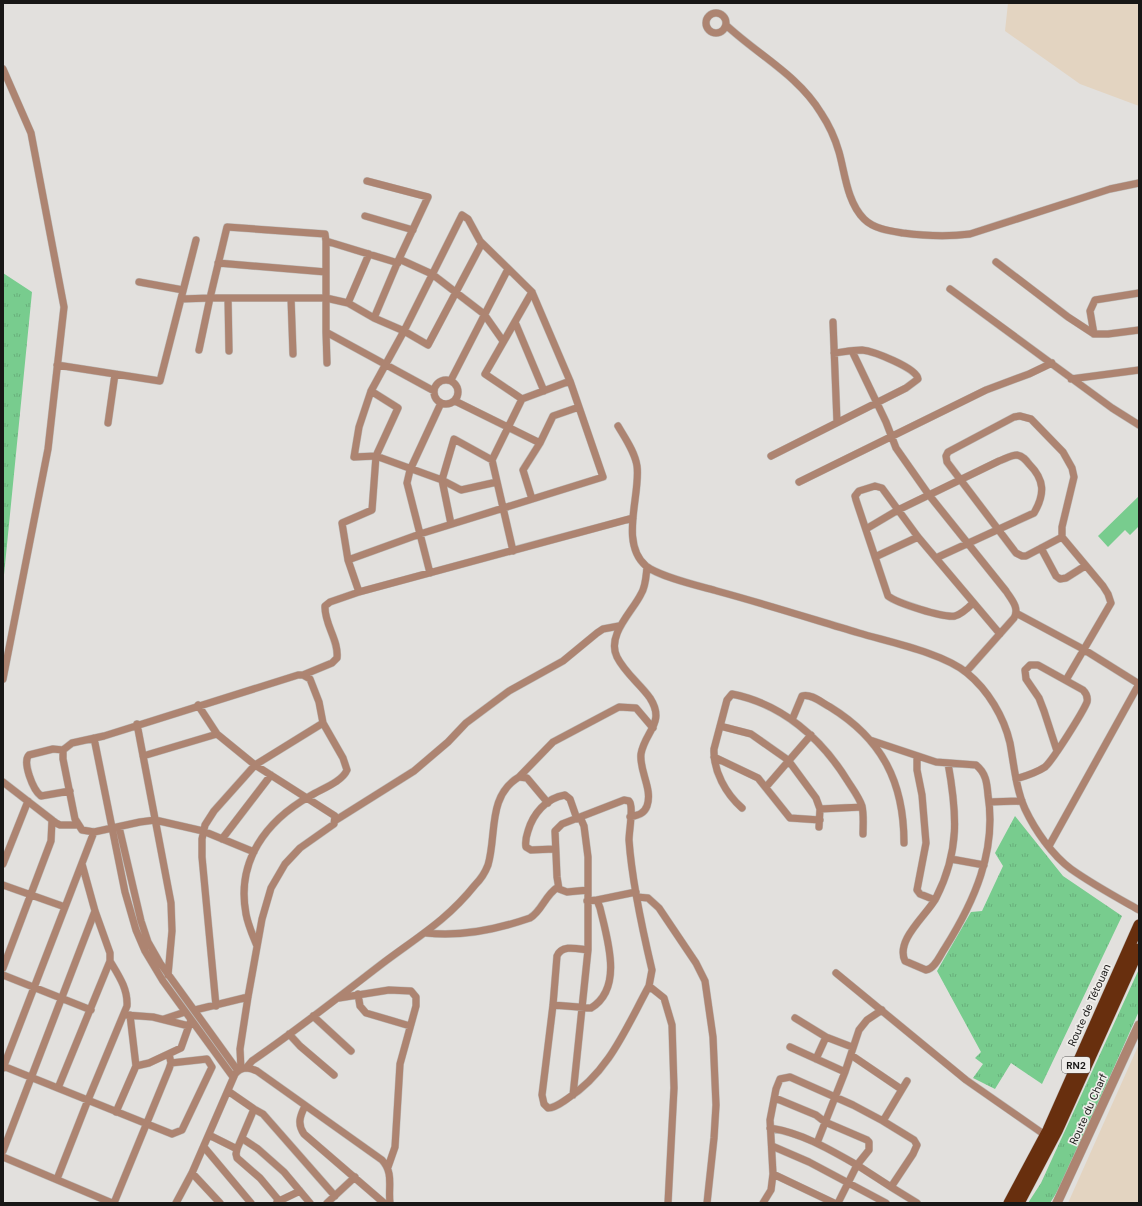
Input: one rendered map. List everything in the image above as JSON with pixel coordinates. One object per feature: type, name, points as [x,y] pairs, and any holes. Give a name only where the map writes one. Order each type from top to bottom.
[{"type":"highway","name":"Route de Tétouan","points":[[1009,1203],[1045,1135],[1139,925]]},
{"type":"highway","name":"Route de Tétouan","points":[[1019,1203],[1057,1131],[1139,949]]},
{"type":"street","points":[[726,25],[758,53],[787,73],[812,100],[826,122],[834,140],[847,185],[858,212],[865,220],[878,228],[922,235],[947,236],[970,234],[1110,189],[1139,183]]},
{"type":"street","points":[[3,69],[31,133],[64,307],[48,449],[3,679]]},
{"type":"street","points":[[367,181],[428,197],[374,318]]},
{"type":"street","points":[[348,560],[450,524],[603,476],[570,381],[532,292],[482,243],[468,219],[462,215],[404,331],[371,390],[359,427],[354,457],[376,456],[410,470],[442,480],[462,490],[497,482]]},
{"type":"street","points":[[365,216],[413,230]]},
{"type":"street","points":[[199,350],[227,226],[325,234],[327,363]]},
{"type":"street","points":[[57,365],[160,381],[196,240]]},
{"type":"street","points":[[326,241],[399,261],[432,274],[484,314],[503,342]]},
{"type":"street","points":[[181,299],[326,298],[348,303],[374,318],[404,331],[428,345],[482,243]]},
{"type":"street","points":[[348,303],[369,254]]},
{"type":"street","points":[[996,262],[1068,317],[1094,334],[1108,334],[1139,330]]},
{"type":"street","points":[[218,263],[326,272]]},
{"type":"street","points":[[451,380],[508,269]]},
{"type":"street","points":[[139,282],[183,290]]},
{"type":"street","points":[[950,289],[1052,363],[1071,379],[1139,425]]},
{"type":"street","points":[[522,399],[485,374],[532,292]]},
{"type":"street","points":[[1094,334],[1090,311],[1095,300],[1139,293]]},
{"type":"street","points":[[228,298],[229,351]]},
{"type":"street","points":[[291,298],[293,354]]},
{"type":"street","points":[[515,322],[544,391]]},
{"type":"street","points":[[833,322],[837,422]]},
{"type":"street","points":[[326,332],[386,363],[434,391],[437,400],[441,403],[446,404],[458,396],[458,390],[451,380]]},
{"type":"street","points":[[771,456],[914,383],[918,379],[918,376],[908,368],[872,352],[852,351],[834,354]]},
{"type":"street","points":[[852,351],[892,436],[896,448],[929,495],[1006,591],[1015,606],[1016,613],[1000,634],[966,672]]},
{"type":"street","points":[[799,482],[986,390],[1029,374],[1052,363]]},
{"type":"street","points":[[1071,379],[1139,370]]},
{"type":"street","points":[[108,423],[115,374]]},
{"type":"street","points":[[434,391],[440,381],[451,380]]},
{"type":"street","points":[[513,551],[492,460],[522,399],[570,381]]},
{"type":"street","points":[[359,592],[348,560],[342,522],[372,510],[376,456],[398,408],[371,390]]},
{"type":"street","points":[[454,400],[540,443]]},
{"type":"street","points":[[430,573],[407,483],[410,470],[441,403]]},
{"type":"street","points":[[532,499],[523,470],[540,443],[553,416],[579,407]]},
{"type":"street","points":[[1062,537],[1026,556],[1020,555],[947,462],[946,456],[948,452],[1014,417],[1020,416],[1030,419],[1063,452],[1072,468],[1074,477],[1062,527],[1062,537],[1103,586],[1111,599],[1108,609],[1066,680]]},
{"type":"street","points":[[618,426],[635,458],[637,466],[633,518],[634,541],[638,554],[647,567],[667,576],[931,655],[966,672],[988,696],[1001,718],[1009,741],[1016,779],[1022,801],[1032,822],[1049,846],[1070,868],[1139,910]]},
{"type":"street","points":[[450,524],[442,480],[454,439],[492,460]]},
{"type":"street","points":[[866,529],[898,510],[960,480],[1015,455],[1022,457],[1034,469],[1042,482],[1039,501],[1034,513],[998,528],[936,558]]},
{"type":"street","points":[[973,603],[964,611],[953,616],[932,612],[892,599],[887,593],[856,500],[856,493],[859,490],[870,486],[879,486],[918,537],[1000,634]]},
{"type":"street","points":[[254,852],[203,831],[155,820],[94,832],[82,830],[77,825],[63,759],[64,750],[68,745],[298,675],[303,675],[332,664],[337,658],[338,650],[325,613],[325,606],[330,602],[359,592],[633,518]]},
{"type":"street","points":[[875,557],[918,537]]},
{"type":"street","points":[[1041,548],[1058,578],[1066,578],[1085,566]]},
{"type":"street","points":[[630,817],[641,814],[648,804],[647,789],[641,758],[645,742],[654,728],[656,714],[654,704],[640,684],[625,668],[616,654],[615,647],[620,626],[642,594],[647,567]]},
{"type":"street","points":[[1016,613],[1083,649],[1139,684],[1049,846]]},
{"type":"street","points":[[240,1071],[240,1049],[256,946],[266,901],[278,875],[300,848],[334,824],[336,820],[414,771],[448,742],[466,723],[501,697],[562,661],[603,629],[620,626]]},
{"type":"street","points":[[1016,779],[1039,771],[1046,766],[1057,751],[1087,700],[1086,694],[1083,690],[1034,664],[1030,664],[1025,670],[1026,679],[1039,698],[1057,751]]},
{"type":"street","points":[[256,946],[246,914],[245,900],[248,866],[254,852],[270,825],[307,797],[343,777],[347,770],[343,758],[323,722],[312,683],[310,679],[303,675]]},
{"type":"street","points":[[742,808],[727,792],[714,757],[714,748],[728,697],[732,694],[761,703],[792,720],[811,735],[836,763],[862,807],[863,834]]},
{"type":"street","points":[[792,720],[800,699],[802,696],[808,695],[833,709],[870,740],[884,758],[900,797],[904,821],[904,842]]},
{"type":"street","points":[[198,705],[216,734],[255,766],[334,814],[336,820]]},
{"type":"street","points":[[176,1203],[204,1147],[228,1090],[240,1071],[450,914],[483,876],[490,854],[495,812],[507,788],[553,742],[619,707],[630,706],[639,709],[654,728]]},
{"type":"street","points":[[216,1006],[202,857],[203,831],[214,811],[255,766],[323,722]]},
{"type":"street","points":[[137,724],[171,903],[172,931],[168,975]]},
{"type":"street","points":[[714,757],[750,773],[766,786],[790,818],[820,824],[820,809],[816,798],[788,760],[751,734],[720,726]]},
{"type":"street","points":[[143,756],[216,734]]},
{"type":"street","points":[[766,786],[811,735]]},
{"type":"street","points":[[94,738],[141,921],[151,947],[168,975],[240,1071]]},
{"type":"street","points":[[870,740],[917,756],[948,764],[976,765],[986,780],[989,802],[989,844],[980,882],[966,911],[934,965],[930,969],[926,970],[905,960],[902,947],[908,936],[935,900],[943,883],[951,859],[955,838],[956,820],[948,764]]},
{"type":"street","points":[[64,750],[53,749],[29,755],[26,760],[33,787],[41,796],[70,791]]},
{"type":"street","points":[[917,756],[917,770],[922,795],[926,843],[917,888],[920,894],[935,900]]},
{"type":"street","points":[[222,839],[271,775]]},
{"type":"street","points":[[519,777],[527,778],[548,803]]},
{"type":"street","points":[[3,782],[60,825],[77,825]]},
{"type":"street","points":[[554,849],[530,850],[527,849],[525,845],[531,820],[535,813],[548,803],[561,796],[567,796],[584,826],[588,857],[588,950],[573,1095]]},
{"type":"street","points":[[558,887],[554,849],[554,836],[556,828],[626,800],[632,804],[630,817],[630,853],[652,970],[649,986],[613,1053],[592,1079],[573,1095],[551,1108],[545,1106],[543,1101],[559,952],[569,948],[588,950]]},
{"type":"street","points":[[3,864],[28,801]]},
{"type":"street","points":[[989,802],[1022,801]]},
{"type":"street","points":[[820,809],[862,807]]},
{"type":"street","points":[[3,968],[51,841],[52,820]]},
{"type":"street","points":[[116,828],[129,910],[136,930],[145,951],[163,981],[185,1012],[190,1023],[240,1071],[257,1071],[373,1153],[388,1167]]},
{"type":"street","points":[[94,832],[3,1067],[172,1134],[179,1132],[212,1067],[207,1059],[171,1063]]},
{"type":"street","points":[[951,859],[984,865]]},
{"type":"street","points":[[58,1088],[110,961],[110,953],[95,911],[82,864]]},
{"type":"street","points":[[3,885],[65,907]]},
{"type":"street","points":[[426,933],[459,934],[483,930],[530,918],[534,916],[546,897],[558,887]]},
{"type":"street","points":[[558,887],[567,892],[588,890]]},
{"type":"street","points":[[587,901],[637,894],[648,898],[659,908],[696,963],[705,981],[712,1031],[716,1105],[707,1203]]},
{"type":"street","points":[[553,1006],[583,1009],[591,1008],[600,1001],[612,973],[597,900]]},
{"type":"street","points":[[3,1151],[95,911]]},
{"type":"street","points":[[110,961],[126,992],[127,1015],[136,1066],[116,1112]]},
{"type":"street","points":[[836,973],[966,1080],[1045,1135]]},
{"type":"street","points":[[3,975],[91,1010]]},
{"type":"street","points":[[649,986],[664,998],[672,1025],[674,1088],[668,1203]]},
{"type":"street","points":[[337,998],[396,989],[411,991],[414,994],[416,1001],[400,1064],[395,1147],[388,1167],[390,1203]]},
{"type":"street","points":[[358,994],[360,1006],[366,1013],[410,1026]]},
{"type":"street","points":[[194,1010],[216,1006],[248,997]]},
{"type":"street","points":[[817,1143],[845,1072],[852,1047],[859,1030],[882,1010]]},
{"type":"street","points":[[164,1019],[185,1012]]},
{"type":"street","points":[[127,1015],[190,1023]]},
{"type":"street","points":[[57,1180],[88,1100],[127,1015]]},
{"type":"street","points":[[313,1016],[351,1051]]},
{"type":"street","points":[[795,1018],[826,1037],[852,1047]]},
{"type":"street","points":[[136,1066],[178,1050],[183,1045],[190,1023]]},
{"type":"street","name":"Route du Charf","points":[[1057,1203],[1139,1025]]},
{"type":"street","points":[[289,1034],[300,1046],[334,1075]]},
{"type":"street","points":[[816,1059],[826,1037]]},
{"type":"street","points":[[790,1047],[845,1072]]},
{"type":"street","points":[[3,1157],[113,1203],[171,1063],[169,1054]]},
{"type":"street","points":[[851,1055],[901,1089]]},
{"type":"street","points":[[763,1203],[771,1190],[773,1174],[770,1120],[779,1081],[787,1076],[834,1098],[853,1105],[914,1140],[917,1145],[913,1154],[891,1187]]},
{"type":"street","points":[[883,1121],[907,1081]]},
{"type":"street","points":[[228,1090],[263,1114],[335,1196]]},
{"type":"street","points":[[775,1098],[816,1115],[825,1122],[862,1137],[869,1142],[869,1150],[856,1165],[849,1183],[838,1203]]},
{"type":"street","points":[[305,1106],[299,1120],[301,1129],[309,1140],[355,1177],[384,1203]]},
{"type":"street","points":[[254,1108],[243,1139],[237,1149],[237,1158],[260,1178],[279,1202],[300,1191]]},
{"type":"street","points":[[770,1128],[795,1134],[817,1143],[856,1165],[917,1203]]},
{"type":"street","points":[[209,1135],[237,1149]]},
{"type":"street","points":[[243,1139],[258,1149],[284,1172],[310,1203]]},
{"type":"street","points":[[772,1146],[849,1183],[886,1203]]},
{"type":"street","points":[[204,1147],[251,1203]]},
{"type":"street","points":[[192,1173],[220,1203]]},
{"type":"street","points":[[773,1174],[834,1203]]},
{"type":"street","points":[[327,1203],[355,1177]]},
{"type":"shaded area","points":[[1008,3],[1139,3],[1139,106],[1080,84],[1005,31]]},
{"type":"shaded area","points":[[1139,1044],[1139,1203],[1068,1203]]},
{"type":"green space","points":[[3,273],[32,292],[3,585]]},
{"type":"green space","points":[[1139,496],[1139,526],[1130,535],[1125,530],[1108,547],[1098,536]]},
{"type":"green space","points":[[1015,816],[1063,876],[1122,916],[1042,1084],[1011,1063],[995,1089],[973,1078],[983,1064],[975,1058],[981,1052],[937,971],[971,912],[982,911],[1003,866],[995,853]]},
{"type":"green space","points":[[1139,969],[1139,1011],[1064,1181],[1050,1203],[1028,1203],[1041,1183]]}]
